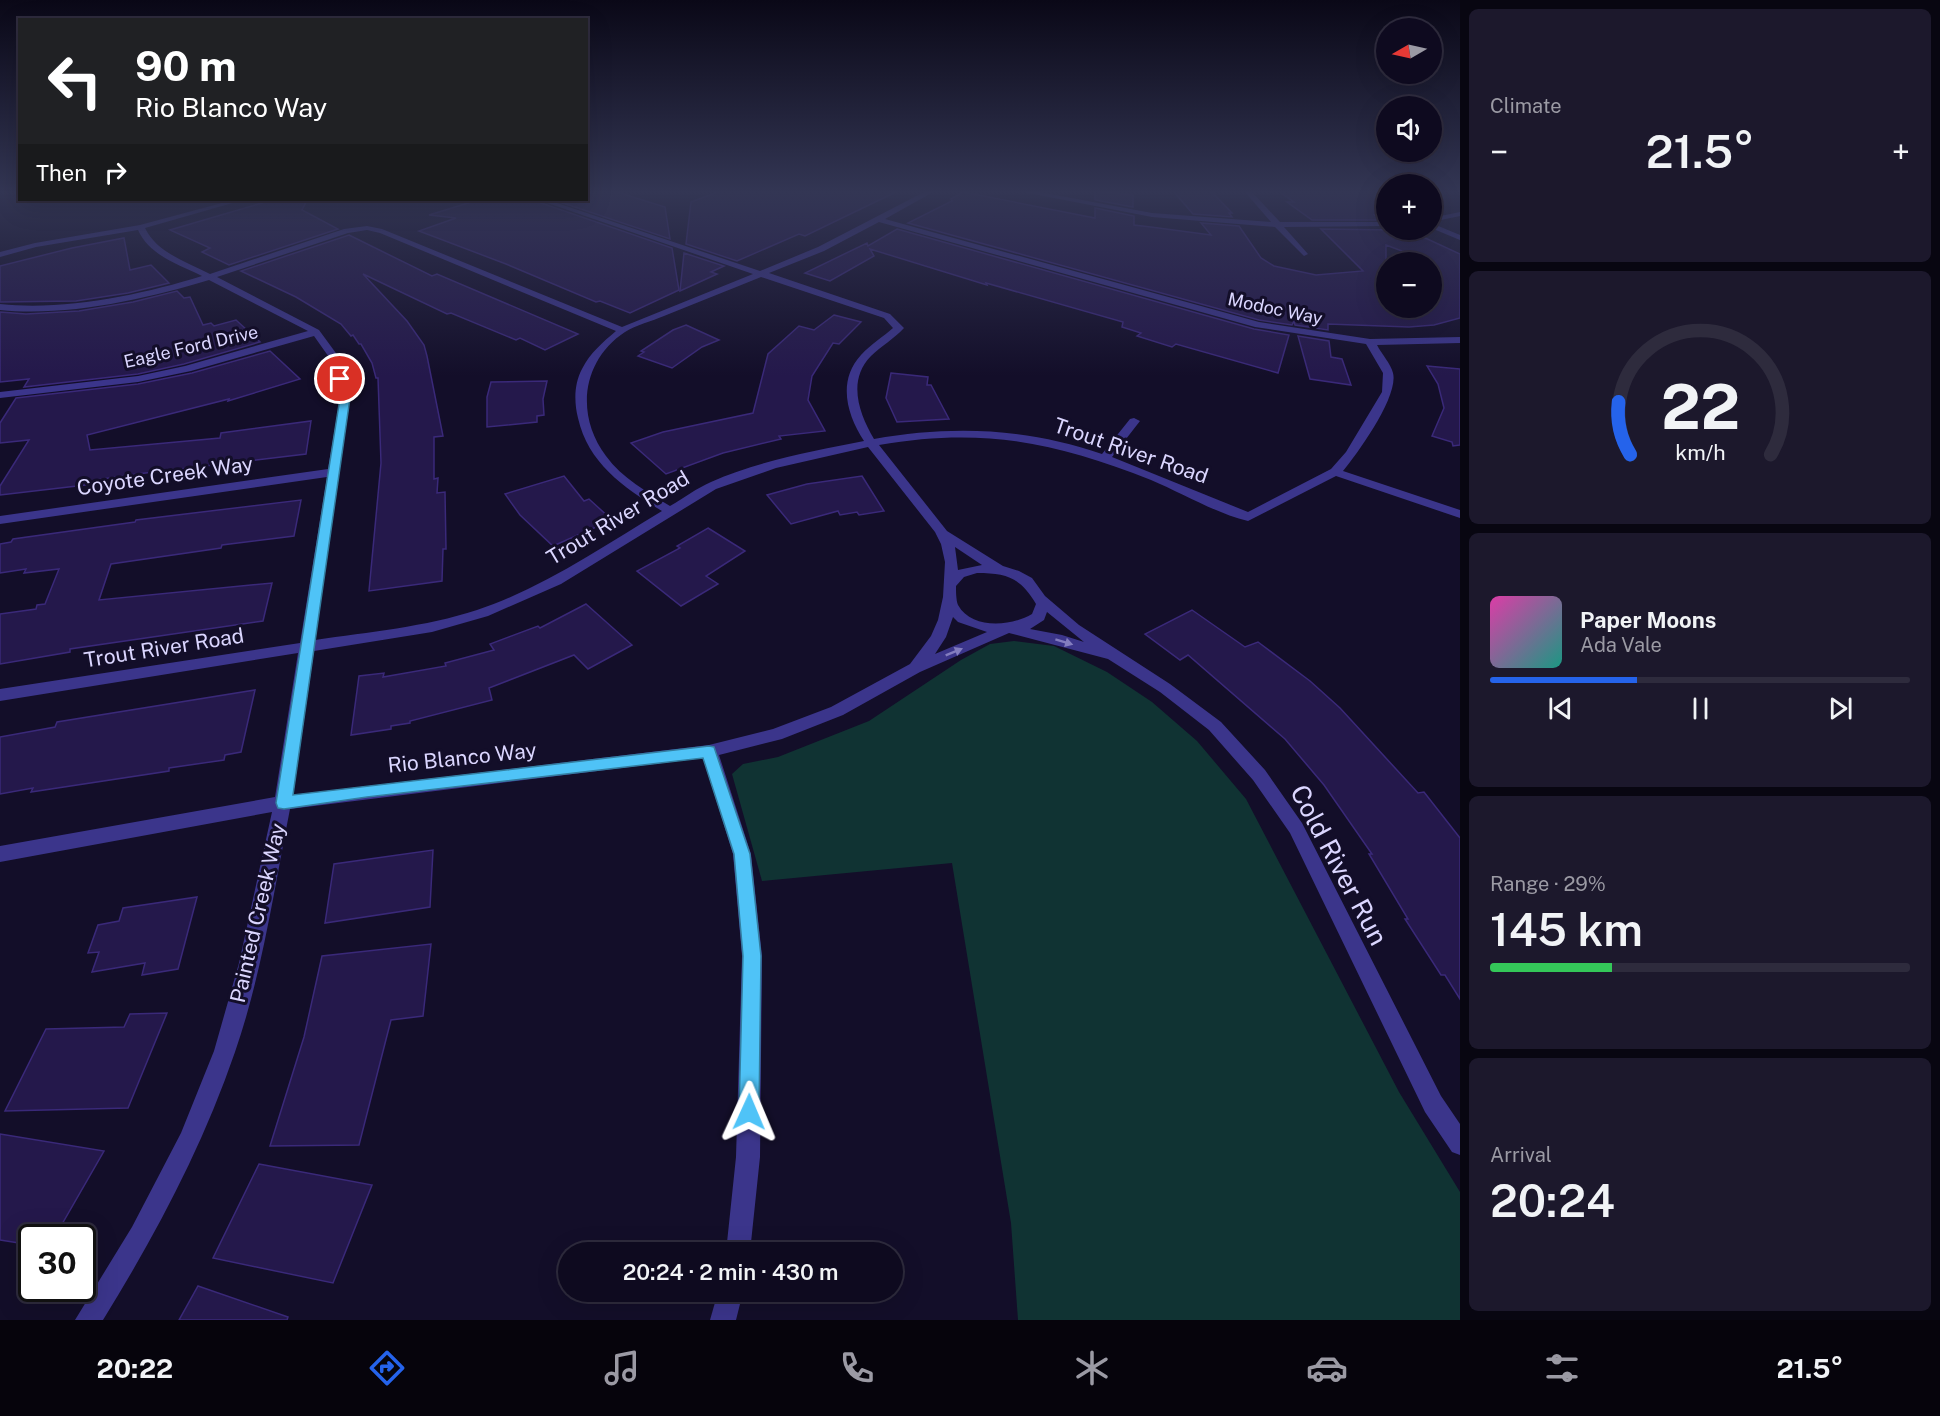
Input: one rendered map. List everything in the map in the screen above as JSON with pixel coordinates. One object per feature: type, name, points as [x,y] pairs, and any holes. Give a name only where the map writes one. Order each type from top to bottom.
[{"type":"street","name":"Painted Creek Way","points":[[88,1320],[141,1236],[184,1151],[225,1051],[249,963],[284,803],[345,398],[336,360],[316,332],[161,253]]},
{"type":"street","points":[[0,307],[70,307],[105,303],[155,292],[281,253]]},
{"type":"street","points":[[432,253],[622,330]]},
{"type":"street","points":[[701,253],[887,316],[899,328],[871,351],[860,364],[853,379],[851,395],[853,407],[870,443],[941,531],[952,553],[953,563],[947,592],[948,600],[957,613],[987,628],[1007,630],[1030,625],[1037,619],[1041,613],[1041,600],[1030,583],[1021,577],[1000,570],[941,531]]},
{"type":"street","points":[[670,511],[634,489],[609,468],[591,445],[583,422],[580,399],[585,372],[598,354],[622,330],[812,253]]},
{"type":"street","name":"Modoc Way","points":[[997,253],[1258,325],[1370,342],[1460,340]]},
{"type":"street","name":"Eagle Ford Drive","points":[[0,395],[128,380],[177,371],[316,332]]},
{"type":"street","points":[[1370,342],[1388,373],[1387,392],[1351,454],[1335,472],[1460,514]]},
{"type":"street","points":[[1104,460],[1134,421]]},
{"type":"street","name":"Trout River Road","points":[[0,695],[432,627],[483,613],[556,581],[712,486],[758,467],[870,443],[938,434],[998,434],[1041,441],[1104,460],[1248,517],[1335,472]]},
{"type":"street","name":"Coyote Creek Way","points":[[0,520],[335,472]]},
{"type":"street","points":[[950,583],[967,571],[1000,570]]},
{"type":"street","name":"Rio Blanco Way","points":[[915,668],[935,645],[941,634],[948,616],[948,600]]},
{"type":"street","name":"Cold River Run","points":[[1041,600],[1074,628],[1165,688],[1215,726],[1259,775],[1296,828],[1433,1104],[1460,1144]]},
{"type":"street","name":"Cold River Run","points":[[1007,630],[1062,640],[1117,658]]},
{"type":"street","name":"Rio Blanco Way","points":[[0,854],[284,803],[367,791],[709,751],[776,735],[837,711],[915,668],[1007,630]]},
{"type":"street","points":[[709,751],[742,854],[752,956],[748,1157],[739,1242]]},
{"type":"street","points":[[723,1320],[728,1302]]},
{"type":"green space","points":[[1014,641],[1054,646],[1107,672],[1152,702],[1197,741],[1246,799],[1399,1092],[1460,1192],[1460,1320],[1018,1320],[1011,1223],[952,863],[762,881],[732,774],[743,764],[778,757],[869,721],[961,660],[990,644]]},
{"type":"building","points":[[54,253],[127,253],[130,270],[151,265],[169,283],[128,293],[76,301],[0,302],[0,266]]},
{"type":"building","points":[[203,253],[267,253],[229,265]]},
{"type":"building","points":[[296,253],[385,253],[432,276],[437,274],[578,334],[545,350],[520,338],[516,340],[451,313],[447,314],[363,274],[407,321],[424,345],[427,356],[443,436],[434,437],[434,479],[438,478],[437,493],[445,492],[446,549],[443,549],[442,581],[369,591],[381,463],[378,378],[376,378],[372,363],[361,344],[341,324],[296,297],[241,271]]},
{"type":"building","points":[[476,253],[673,253],[679,290],[630,313],[600,301],[596,302]]},
{"type":"building","points":[[684,253],[724,266],[711,272],[717,274],[680,291]]},
{"type":"building","points":[[712,253],[756,253],[737,261]]},
{"type":"building","points":[[847,253],[872,253],[874,256],[830,281],[805,273]]},
{"type":"building","points":[[882,253],[981,253],[1254,329],[1289,335],[1278,373],[1176,344],[1172,347],[1137,336],[1141,333],[1122,327],[1123,322],[986,283],[987,285]]},
{"type":"building","points":[[1015,253],[1257,253],[1261,258],[1274,266],[1316,275],[1363,271],[1345,253],[1376,253],[1376,318],[1442,318],[1442,253],[1460,254],[1460,318],[1434,325],[1409,327],[1328,324],[1328,330],[1295,325],[1294,321],[1292,325],[1259,320]]},
{"type":"building","points":[[177,291],[184,298],[190,297],[203,325],[211,323],[214,326],[236,320],[260,342],[184,364],[138,374],[24,387],[29,379],[0,382],[0,312],[26,314],[79,311],[133,302]]},
{"type":"building","points":[[834,315],[861,322],[839,344],[833,343],[812,376],[808,400],[825,431],[779,436],[781,439],[723,453],[666,474],[631,443],[663,432],[753,413],[768,354],[799,326],[814,330]]},
{"type":"building","points":[[686,325],[719,340],[702,347],[672,368],[638,356],[644,352],[641,351],[673,330]]},
{"type":"building","points":[[1298,336],[1329,341],[1331,357],[1342,359],[1351,385],[1310,379]]},
{"type":"building","points":[[270,351],[300,379],[228,401],[229,399],[87,435],[90,450],[220,438],[221,433],[311,421],[306,454],[137,474],[96,480],[94,484],[0,495],[0,486],[29,440],[0,443],[0,423],[16,398],[138,384],[192,373]]},
{"type":"building","points":[[1427,366],[1460,369],[1460,445],[1453,446],[1452,442],[1432,436],[1444,408],[1438,384]]},
{"type":"building","points":[[891,373],[928,377],[927,385],[931,385],[949,419],[897,422],[886,398]]},
{"type":"building","points":[[547,381],[543,399],[544,415],[537,416],[537,422],[487,427],[487,397],[491,382]]},
{"type":"building","points":[[564,476],[584,501],[589,499],[612,520],[553,546],[520,515],[505,494]]},
{"type":"building","points":[[862,476],[884,511],[840,515],[838,511],[791,524],[767,495],[807,484]]},
{"type":"building","points":[[301,500],[294,536],[222,545],[221,548],[111,564],[99,600],[272,583],[263,621],[70,649],[70,652],[0,664],[0,614],[36,609],[37,605],[45,604],[59,569],[24,573],[26,569],[0,573],[0,544],[11,542],[13,539],[135,522],[136,520]]},
{"type":"building","points":[[708,528],[745,551],[706,576],[718,584],[681,606],[637,571],[680,548],[677,546]]},
{"type":"building","points":[[586,604],[632,645],[588,669],[574,655],[489,688],[492,700],[410,721],[410,723],[391,726],[391,729],[351,735],[359,676],[384,673],[383,677],[446,666],[445,663],[494,650],[490,644],[538,626],[540,628]]},
{"type":"building","points":[[1192,610],[1245,647],[1258,642],[1310,681],[1340,708],[1418,793],[1424,792],[1460,838],[1460,999],[1445,975],[1441,975],[1405,919],[1408,919],[1369,854],[1372,854],[1324,785],[1285,739],[1188,655],[1180,660],[1145,634]]},
{"type":"building","points":[[255,690],[241,752],[225,755],[224,760],[169,768],[169,771],[31,792],[33,788],[0,794],[0,737],[55,727],[57,722]]},
{"type":"building","points":[[433,850],[430,907],[325,923],[334,864]]},
{"type":"building","points":[[197,897],[178,969],[142,975],[145,963],[92,972],[99,952],[88,953],[98,925],[119,921],[123,908]]},
{"type":"building","points":[[431,944],[423,1016],[391,1020],[359,1145],[270,1146],[304,1037],[322,956]]},
{"type":"building","points":[[167,1013],[128,1108],[5,1111],[46,1029],[124,1027],[130,1014]]},
{"type":"building","points":[[0,1134],[104,1151],[62,1224],[18,1224],[18,1243],[0,1240]]},
{"type":"building","points":[[259,1164],[372,1185],[333,1283],[213,1258]]},
{"type":"building","points":[[198,1286],[288,1317],[287,1320],[179,1320]]},
{"type":"route","points":[[340,379],[345,398],[284,803],[367,791],[709,751],[742,854],[752,956],[749,1112]]}]
